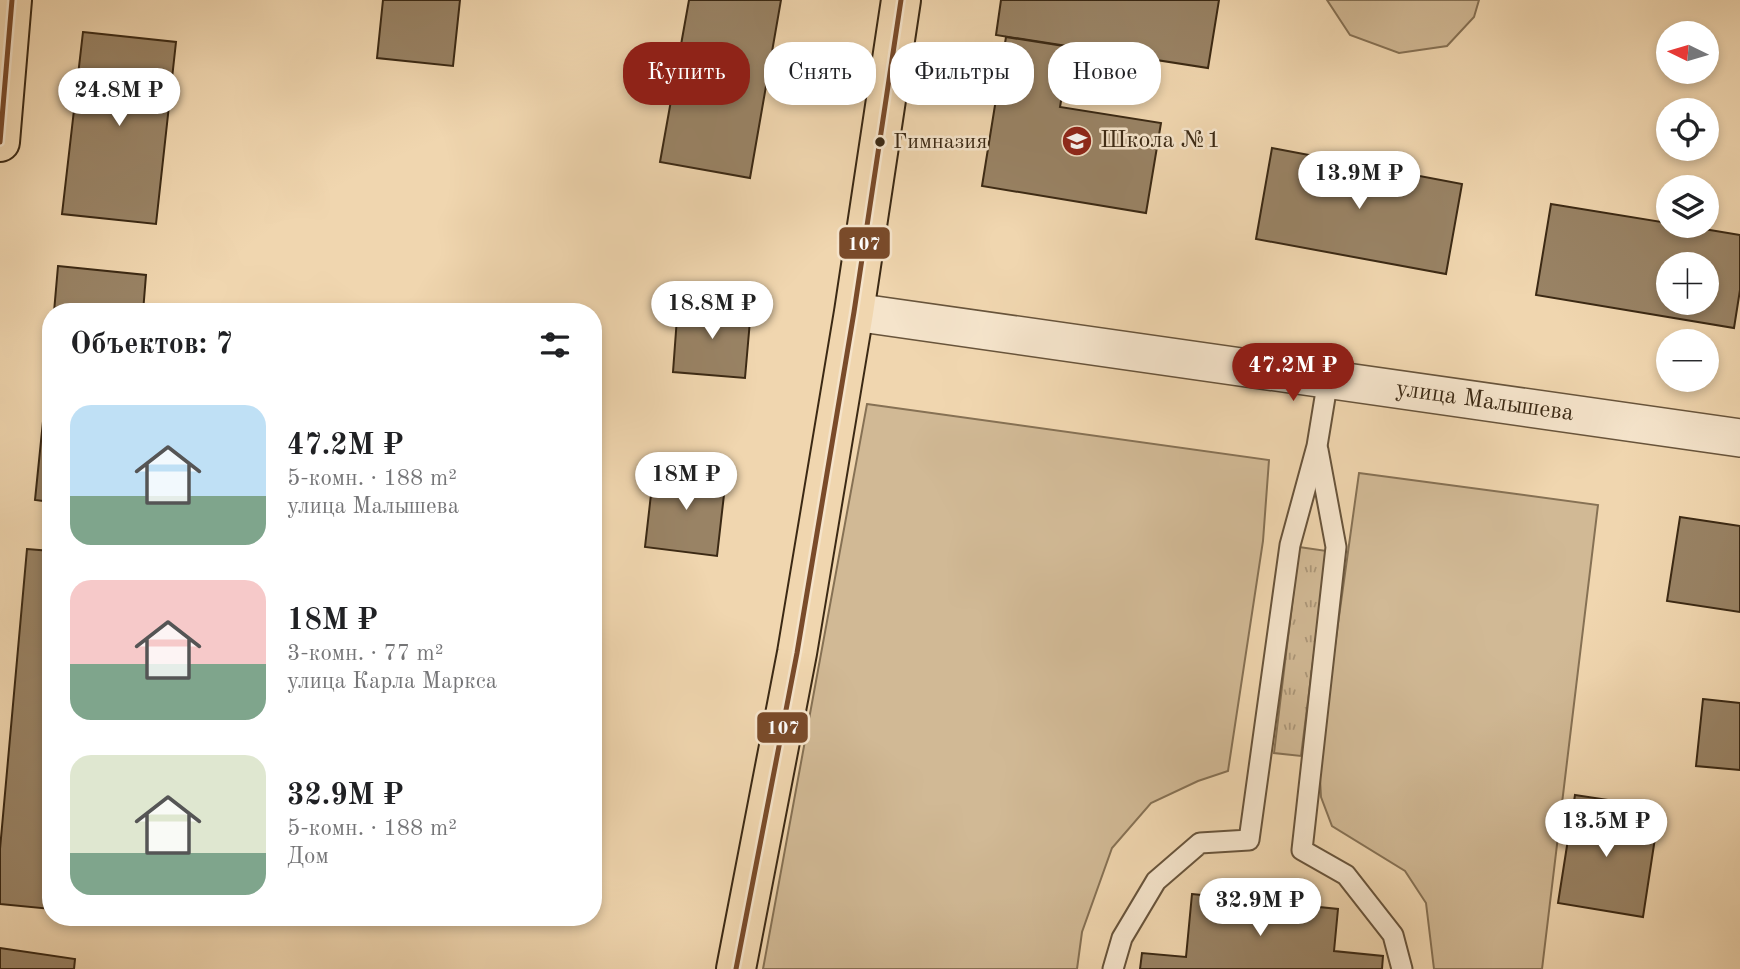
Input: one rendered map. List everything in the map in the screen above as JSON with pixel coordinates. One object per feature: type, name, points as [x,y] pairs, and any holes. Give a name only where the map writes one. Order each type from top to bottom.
[{"type":"main road","points":[[0,142],[12,0]]},
{"type":"main road","points":[[736,969],[797,653],[854,312],[901,0]]},
{"type":"street","name":"улица Малышева","points":[[854,312],[1740,438]]},
{"type":"lane","points":[[1113,969],[1122,938],[1156,881],[1200,843],[1250,840],[1290,545],[1317,446],[1328,379]]},
{"type":"lane","points":[[1317,446],[1336,547],[1302,850],[1346,875],[1393,935],[1402,969]]},
{"type":"green space","points":[[1327,0],[1479,0],[1474,17],[1447,46],[1399,53],[1350,35]]},
{"type":"green space","points":[[867,404],[1269,460],[1263,541],[1228,771],[1198,781],[1151,803],[1112,848],[1082,932],[1077,969],[763,969]]},
{"type":"green space","points":[[1359,473],[1598,505],[1542,969],[1434,969],[1426,903],[1405,871],[1332,826],[1321,797],[1319,760]]},
{"type":"green space","points":[[1299,547],[1327,551],[1301,756],[1274,753]]},
{"type":"building","points":[[383,0],[460,0],[453,66],[377,58]]},
{"type":"building","points":[[689,0],[781,0],[774,42],[764,42],[764,98],[750,178],[660,162],[670,105],[750,105],[750,42],[681,42]]},
{"type":"building","points":[[1001,0],[1219,0],[1208,68],[1161,61],[1161,42],[1048,43],[996,35]]},
{"type":"building","points":[[83,32],[176,42],[156,224],[62,214]]},
{"type":"building","points":[[1006,37],[1048,44],[1048,105],[1161,123],[1146,213],[982,186],[995,105],[1034,105],[1034,42],[1005,42]]},
{"type":"building","points":[[1272,148],[1462,184],[1446,274],[1256,239]]},
{"type":"building","points":[[1551,204],[1656,221],[1656,238],[1719,238],[1719,232],[1740,235],[1740,290],[1734,328],[1536,295]]},
{"type":"building","points":[[58,266],[146,275],[144,303],[55,303]]},
{"type":"building","points":[[678,304],[751,309],[745,378],[673,372]]},
{"type":"building","points":[[42,431],[42,501],[35,500]]},
{"type":"building","points":[[654,468],[726,477],[717,556],[645,547]]},
{"type":"building","points":[[1680,517],[1740,526],[1740,612],[1667,601]]},
{"type":"building","points":[[27,549],[42,550],[42,908],[0,904],[0,849]]},
{"type":"building","points":[[1703,699],[1740,703],[1740,770],[1696,766]]},
{"type":"building","points":[[1575,795],[1635,804],[1631,834],[1655,838],[1643,917],[1558,903]]},
{"type":"building","points":[[1192,894],[1338,909],[1334,951],[1383,956],[1382,969],[1140,969],[1142,953],[1186,957]]},
{"type":"building","points":[[0,948],[75,959],[74,969],[0,969]]},
{"type":"transit line","name":"107","points":[[0,142],[12,0]]},
{"type":"transit line","name":"107","points":[[736,969],[797,653],[854,312],[901,0]]},
{"type":"place","name":"Школа №1","points":[[1077,141]]},
{"type":"place","name":"Гимназия","points":[[880,142]]}]
